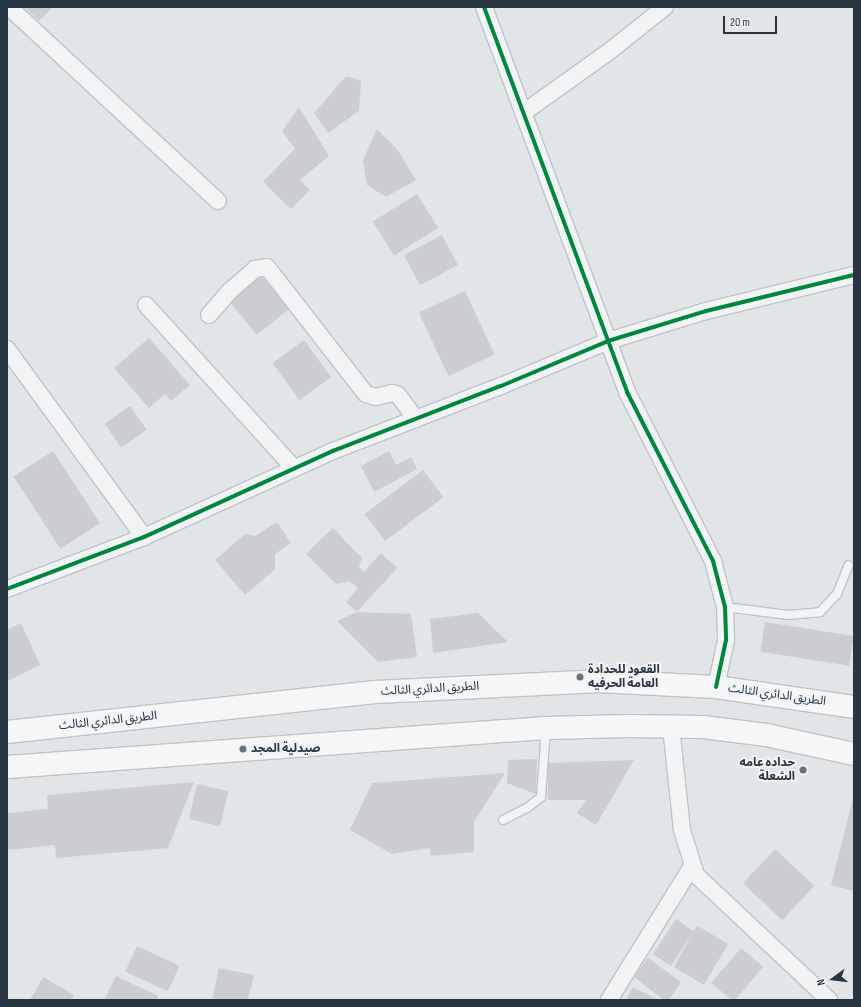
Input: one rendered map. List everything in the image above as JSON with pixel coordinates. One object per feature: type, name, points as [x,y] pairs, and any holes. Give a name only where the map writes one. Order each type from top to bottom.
[{"type":"main road","name":"الطريق الدائري الثالث","points":[[7,732],[376,692],[597,681],[716,687],[854,707]]},
{"type":"main road","points":[[7,768],[546,728],[671,726],[704,727],[766,735],[854,754]]},
{"type":"street","points":[[9,7],[218,201]]},
{"type":"street","points":[[484,7],[627,392],[713,561],[725,607],[726,640],[716,687]]},
{"type":"street","points":[[523,113],[611,50],[665,7]]},
{"type":"street","points":[[209,315],[231,290],[255,269],[267,267],[366,394],[376,397],[392,393],[398,395],[416,419]]},
{"type":"street","points":[[7,589],[144,536],[294,468],[608,341],[706,311],[854,275]]},
{"type":"street","points":[[146,305],[294,468]]},
{"type":"street","points":[[7,349],[144,536]]},
{"type":"street","points":[[671,726],[682,830],[692,866],[702,883],[829,1000]]},
{"type":"street","points":[[609,1000],[692,866]]},
{"type":"lane","points":[[725,607],[788,615],[820,612],[837,594],[849,565]]},
{"type":"lane","points":[[503,820],[527,808],[541,797],[546,728]]},
{"type":"building","points":[[25,7],[53,7],[39,21]]},
{"type":"building","points":[[346,76],[361,81],[359,111],[328,133],[314,113]]},
{"type":"building","points":[[299,107],[329,156],[300,180],[310,190],[291,209],[263,182],[295,149],[282,131]]},
{"type":"building","points":[[377,129],[397,149],[416,180],[386,197],[367,185],[363,160]]},
{"type":"building","points":[[417,194],[438,228],[394,255],[373,222]]},
{"type":"building","points":[[442,235],[458,265],[420,285],[404,255]]},
{"type":"building","points":[[261,275],[289,309],[257,335],[229,301]]},
{"type":"building","points":[[465,291],[495,354],[448,376],[419,313]]},
{"type":"building","points":[[149,338],[190,385],[171,401],[165,394],[149,408],[114,368]]},
{"type":"building","points":[[304,340],[331,377],[299,400],[272,363]]},
{"type":"building","points":[[130,406],[147,430],[121,448],[105,424]]},
{"type":"building","points":[[53,451],[100,523],[60,549],[14,477]]},
{"type":"building","points":[[389,451],[396,465],[411,457],[417,469],[374,492],[361,466]]},
{"type":"building","points":[[423,470],[443,497],[385,541],[365,514]]},
{"type":"building","points":[[277,522],[291,543],[275,554],[275,569],[245,595],[215,560],[245,534],[255,536]]},
{"type":"building","points":[[333,528],[362,558],[359,567],[364,572],[381,553],[397,568],[357,612],[346,602],[358,588],[349,581],[336,584],[306,554]]},
{"type":"building","points":[[357,612],[411,614],[417,657],[378,662],[337,621]]},
{"type":"building","points":[[478,613],[508,642],[433,653],[430,619]]},
{"type":"building","points":[[765,622],[854,636],[849,666],[760,652]]},
{"type":"building","points":[[21,623],[40,665],[7,681],[7,630]]},
{"type":"building","points":[[537,759],[536,794],[507,783],[508,760]]},
{"type":"building","points":[[634,760],[596,825],[577,813],[586,800],[548,800],[548,763]]},
{"type":"building","points":[[505,773],[474,822],[474,852],[431,856],[430,848],[392,854],[350,830],[372,783]]},
{"type":"building","points":[[194,782],[168,848],[56,858],[55,845],[7,850],[7,813],[48,809],[47,795]]},
{"type":"building","points":[[197,784],[228,791],[220,826],[189,819]]},
{"type":"building","points":[[854,798],[854,891],[831,885]]},
{"type":"building","points":[[775,849],[814,886],[782,920],[743,883]]},
{"type":"building","points":[[676,919],[693,931],[698,926],[728,944],[704,985],[674,967],[692,934],[671,966],[653,954]]},
{"type":"building","points":[[137,946],[180,966],[168,991],[125,971]]},
{"type":"building","points":[[741,948],[763,967],[735,1000],[732,1000],[711,983]]},
{"type":"building","points":[[648,958],[681,982],[669,1000],[664,1000],[634,977]]},
{"type":"building","points":[[219,968],[254,975],[248,1000],[212,1000]]},
{"type":"building","points":[[116,976],[158,996],[157,1000],[104,1000]]},
{"type":"building","points":[[43,977],[74,995],[71,1000],[30,1000]]},
{"type":"building","points":[[633,987],[658,1000],[626,1000]]},
{"type":"cycle path","points":[[484,7],[627,392],[713,561],[725,607],[726,640],[716,687]]},
{"type":"cycle path","points":[[7,589],[144,537],[333,451],[501,386],[608,341],[706,311],[854,275]]},
{"type":"place","name":"القعود للحدادة العامة الحرفيه","points":[[580,677]]},
{"type":"place","name":"صيدلية المجد","points":[[243,749]]},
{"type":"place","name":"حداده عامه الشعلة","points":[[803,770]]}]
